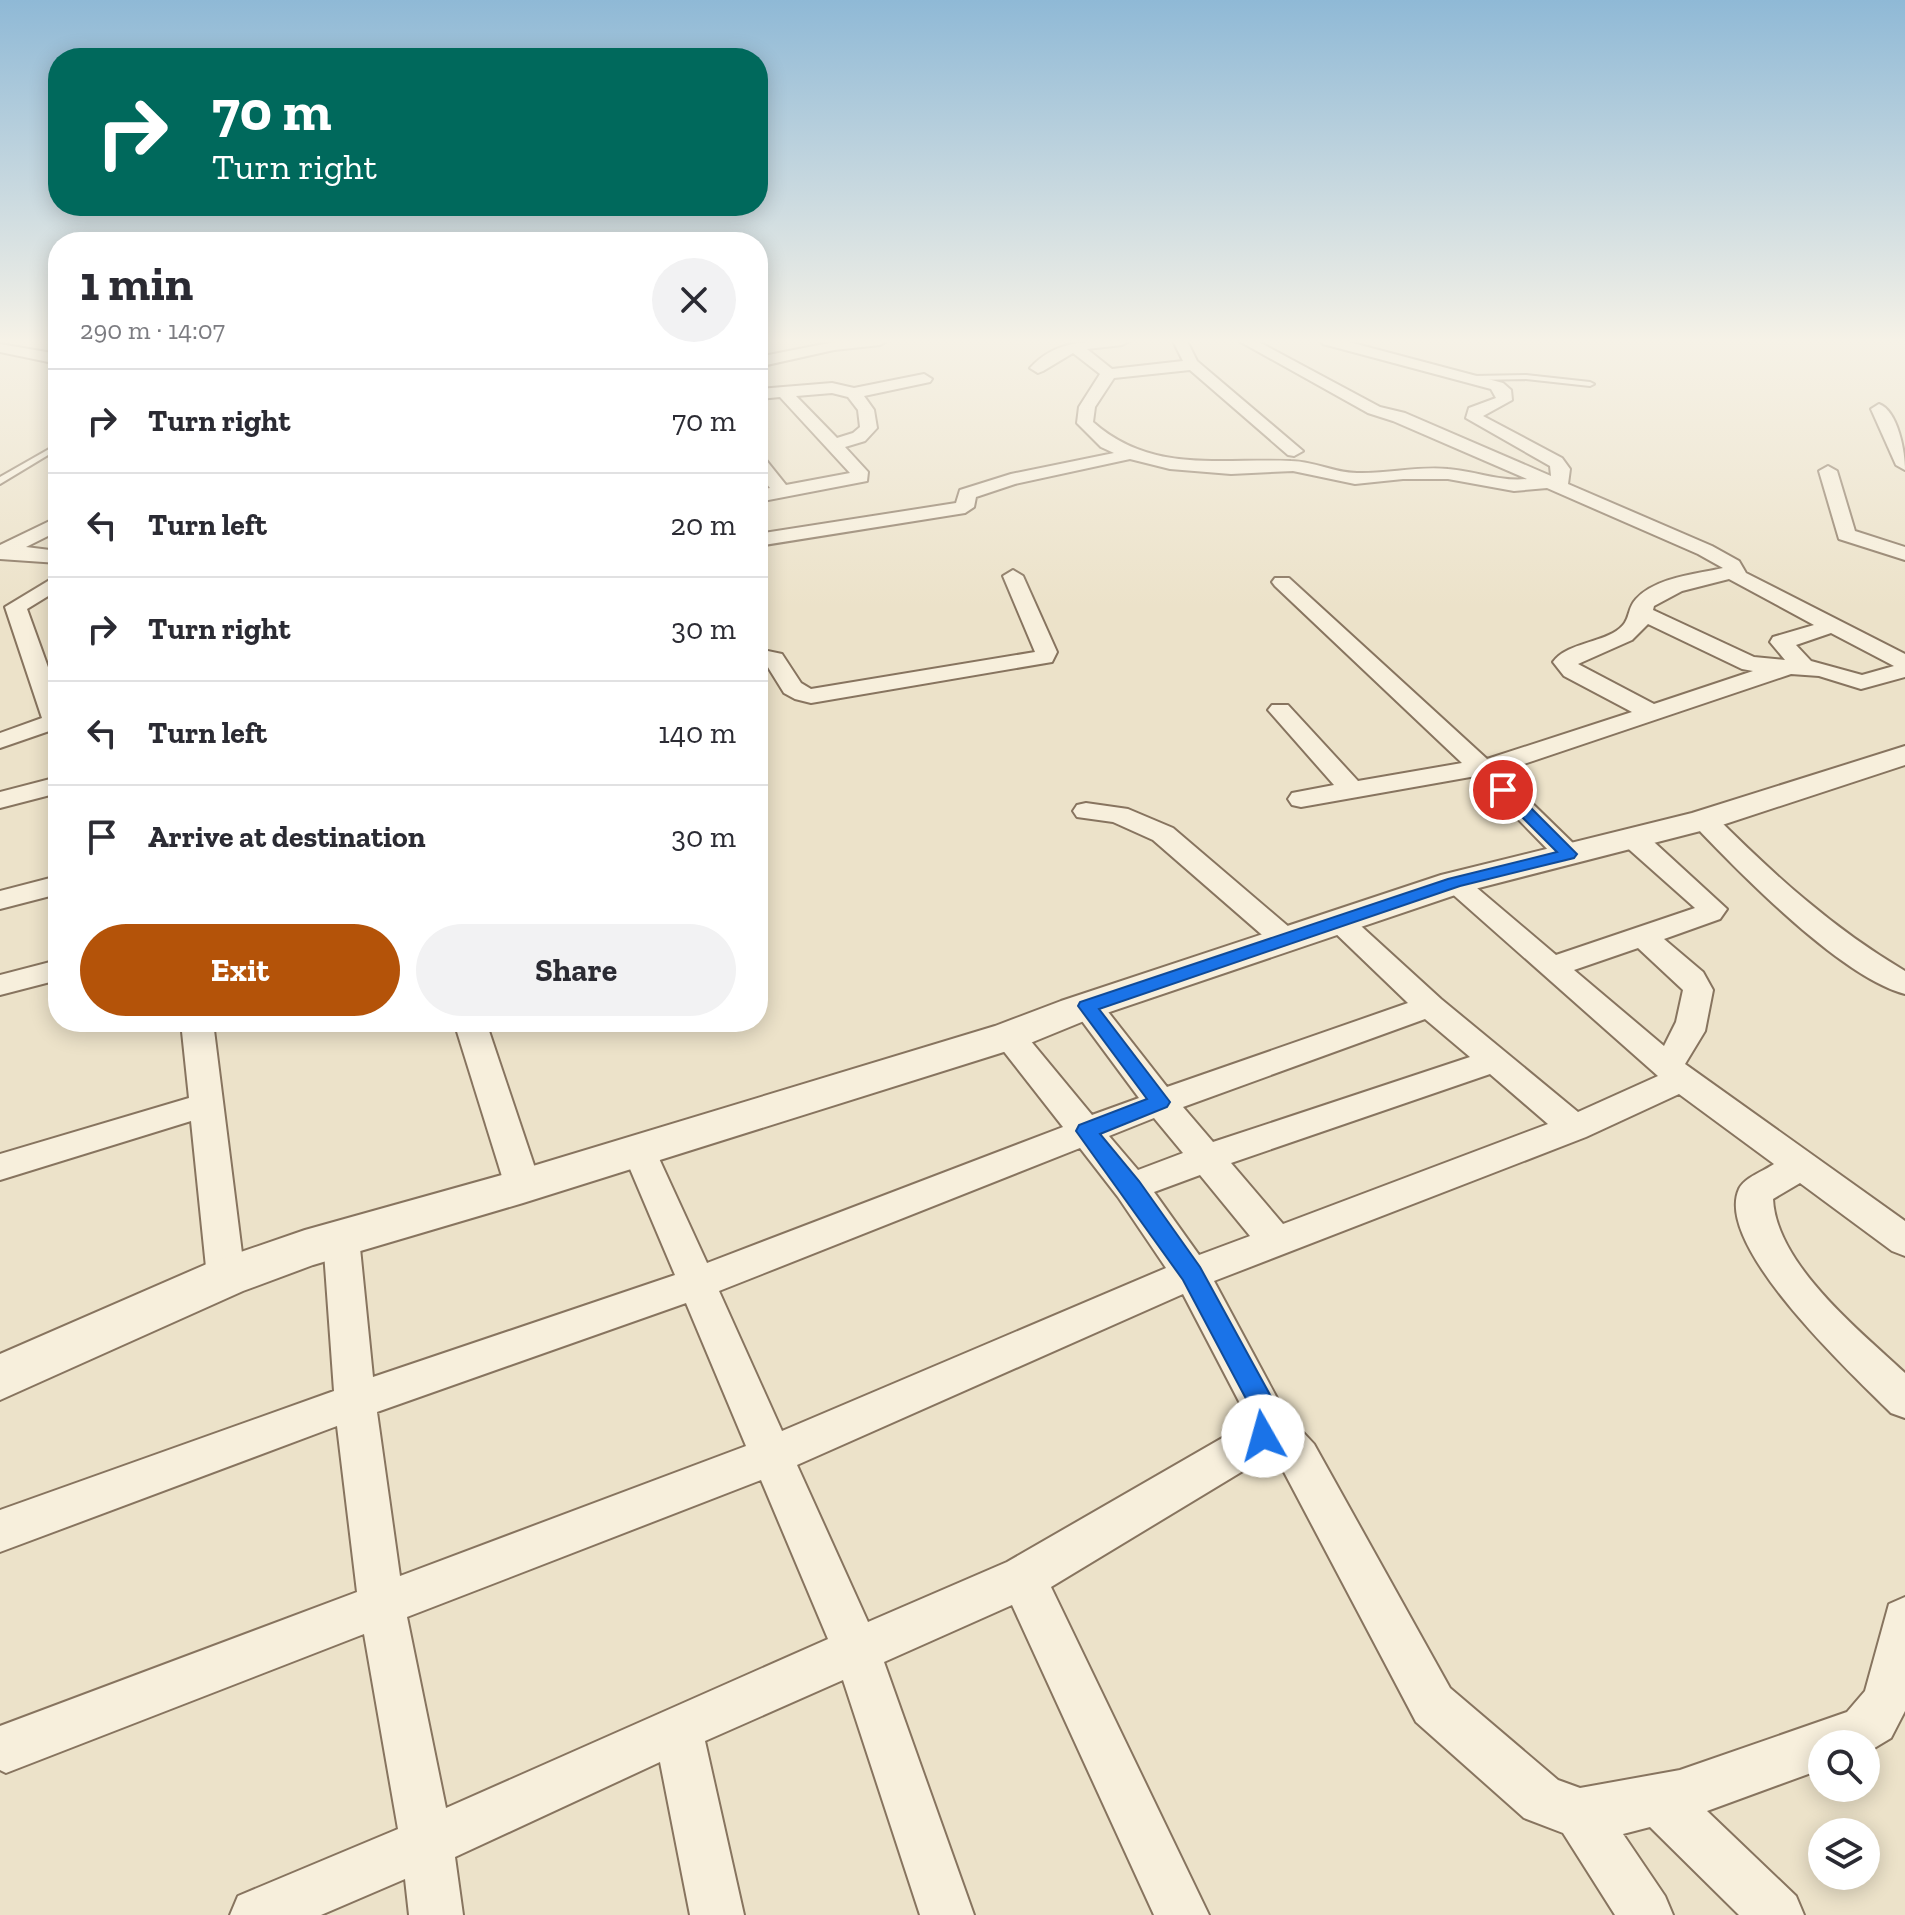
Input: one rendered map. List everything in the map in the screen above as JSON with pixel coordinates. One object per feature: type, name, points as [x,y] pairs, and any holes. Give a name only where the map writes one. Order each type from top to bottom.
[{"type":"street","points":[[768,495],[861,477],[820,430]]},
{"type":"street","points":[[834,445],[859,437],[866,430]]},
{"type":"street","points":[[1093,430],[1107,443],[1152,462],[1216,468],[1293,466],[1343,478],[1448,474],[1514,486],[1555,483]]},
{"type":"street","points":[[1270,430],[1294,451]]},
{"type":"street","points":[[1431,430],[1715,555],[1732,565],[1738,577],[1905,663]]},
{"type":"street","points":[[1497,430],[1556,462],[1561,469],[1555,483]]},
{"type":"street","points":[[1889,430],[1905,465]]},
{"type":"street","points":[[768,538],[965,507],[967,494],[1016,476],[1104,462],[1130,454]]},
{"type":"street","points":[[1828,471],[1846,535],[1905,554]]},
{"type":"street","points":[[768,474],[783,493]]},
{"type":"street","points":[[2,552],[48,528]]},
{"type":"street","points":[[2,552],[48,556]]},
{"type":"street","points":[[1653,713],[1572,671],[1564,662],[1634,629],[1643,613],[1644,603],[1662,593],[1734,572]]},
{"type":"street","points":[[768,658],[774,659],[790,688],[801,695],[811,696],[1044,657],[1046,652],[1013,576]]},
{"type":"street","points":[[1282,582],[1482,768],[1568,854]]},
{"type":"street","points":[[48,587],[16,607],[48,695]]},
{"type":"street","points":[[1643,613],[1743,662],[1828,670],[1861,682],[1905,670]]},
{"type":"street","points":[[1797,667],[1781,642],[1832,626]]},
{"type":"street","points":[[1879,650],[1905,644]]},
{"type":"street","points":[[1301,799],[1482,768],[1797,667]]},
{"type":"street","points":[[1280,710],[1352,790]]},
{"type":"street","points":[[0,741],[48,723]]},
{"type":"street","points":[[0,1378],[226,1277],[341,1238],[523,1186],[1009,1036],[1087,1006],[1454,883],[1704,820],[1905,755]]},
{"type":"street","points":[[0,800],[48,788]]},
{"type":"street","points":[[1086,811],[1119,815],[1163,834],[1286,940]]},
{"type":"street","points":[[1704,820],[1778,891],[1849,948],[1905,984]]},
{"type":"street","points":[[1552,967],[1710,913],[1713,909],[1633,838]]},
{"type":"street","points":[[1454,883],[1673,1072],[1905,1241]]},
{"type":"street","points":[[0,900],[48,888]]},
{"type":"street","points":[[1340,922],[1430,1006],[1574,1128]]},
{"type":"street","points":[[6,1748],[774,1455],[1191,1274],[1574,1128],[1673,1072],[1688,1035],[1698,990],[1692,979],[1642,936]]},
{"type":"street","points":[[0,985],[48,973]]},
{"type":"street","points":[[1087,1006],[1160,1102],[1276,1242]]},
{"type":"street","points":[[0,1531],[353,1402],[698,1283],[1160,1102],[1430,1006]]},
{"type":"street","points":[[207,1032],[208,1104],[226,1277]]},
{"type":"street","points":[[473,1032],[523,1186]]},
{"type":"street","points":[[257,1915],[428,1843],[678,1728],[1023,1578],[1263,1436],[1265,1410],[1191,1274],[1131,1187],[1009,1036]]},
{"type":"street","points":[[1131,1187],[1207,1158],[1494,1061]]},
{"type":"street","points":[[0,1167],[208,1104]]},
{"type":"street","points":[[639,1150],[857,1652],[947,1915]]},
{"type":"street","points":[[1801,1165],[1755,1193],[1754,1216],[1770,1251],[1792,1284],[1905,1400]]},
{"type":"street","points":[[341,1238],[353,1402],[382,1605],[428,1843],[436,1915]]},
{"type":"street","points":[[1266,1422],[1299,1458],[1433,1705],[1527,1789],[1556,1807],[1580,1814],[1659,1800],[1808,1749]]},
{"type":"street","points":[[1023,1578],[1182,1915]]},
{"type":"street","points":[[1861,1730],[1878,1717],[1887,1700],[1905,1620]]},
{"type":"street","points":[[678,1728],[717,1915]]},
{"type":"street","points":[[1659,1800],[1777,1915]]},
{"type":"street","points":[[1580,1814],[1646,1915]]},
{"type":"lane","points":[[0,481],[48,452]]},
{"type":"route","points":[[1263,1436],[1265,1410],[1191,1274],[1131,1187],[1086,1131],[1160,1102],[1087,1006],[1454,883],[1568,854],[1503,790]]}]
